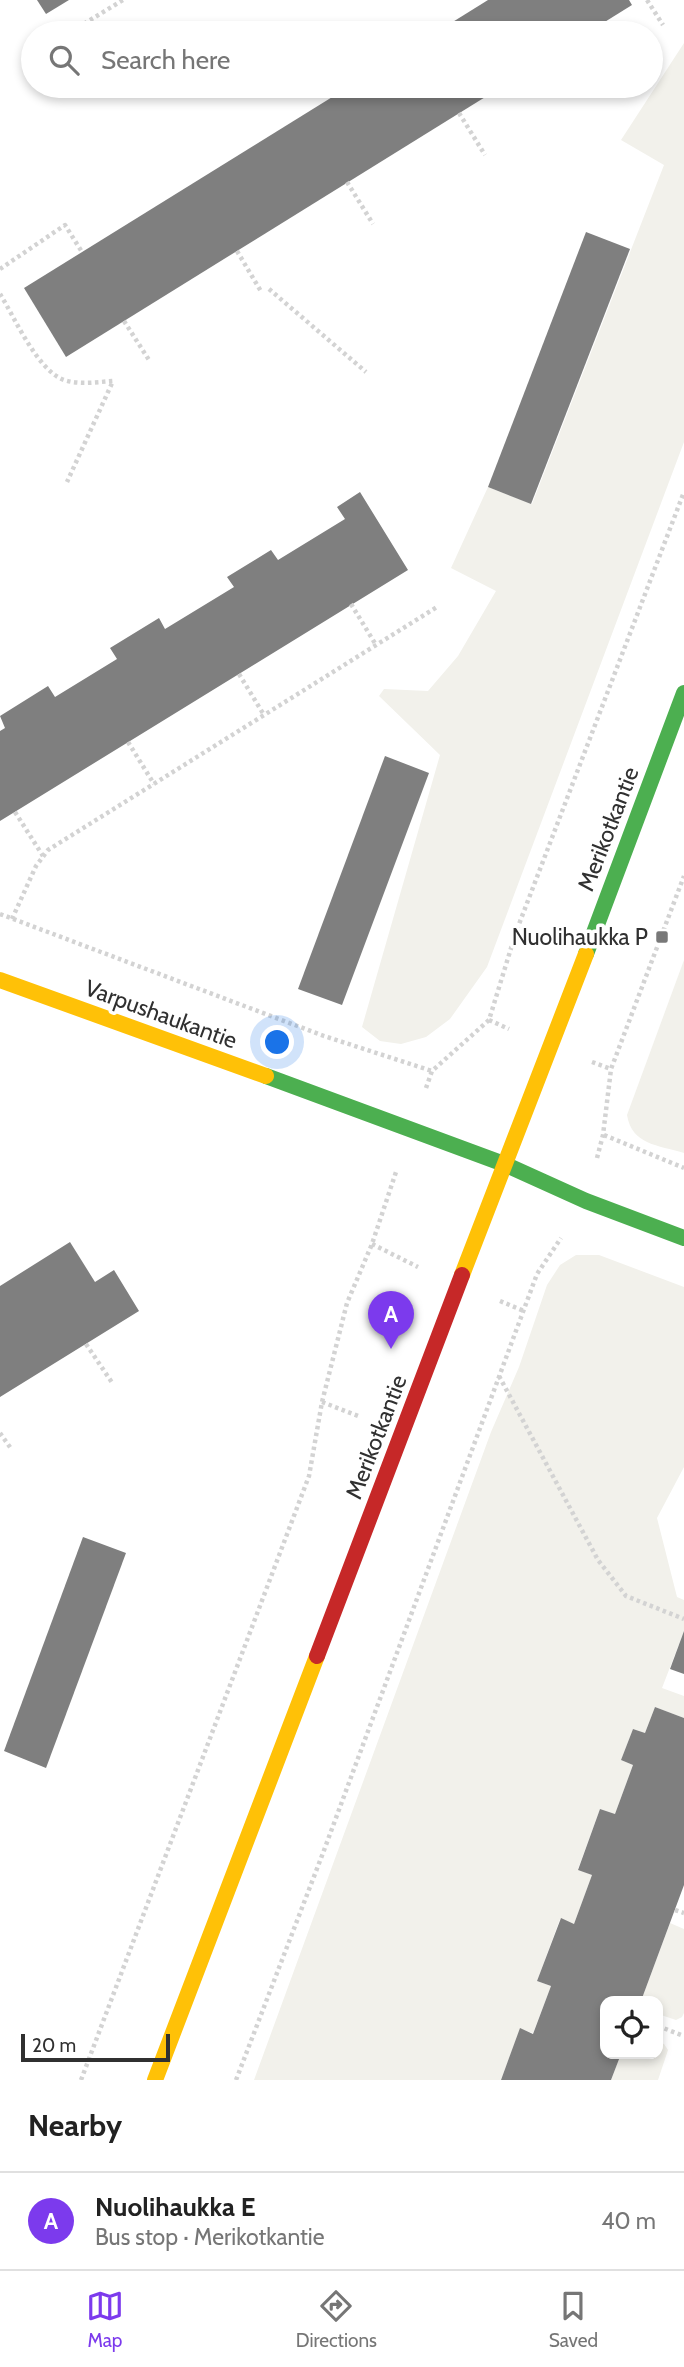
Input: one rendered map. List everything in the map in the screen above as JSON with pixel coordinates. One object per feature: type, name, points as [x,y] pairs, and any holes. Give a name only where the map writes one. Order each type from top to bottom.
[{"type":"street","name":"Merikotkantie","points":[[155,2080],[503,1164],[551,1048],[684,693]]},
{"type":"street","name":"Varpushaukantie","points":[[0,979],[411,1129],[684,1238]]},
{"type":"path","points":[[88,21],[123,0]]},
{"type":"path","points":[[647,0],[660,21]]},
{"type":"path","points":[[459,113],[485,155]]},
{"type":"path","points":[[347,182],[373,224]]},
{"type":"path","points":[[0,269],[65,225],[82,253]]},
{"type":"path","points":[[236,251],[262,293]]},
{"type":"path","points":[[269,289],[366,372]]},
{"type":"path","points":[[0,294],[42,363],[51,373],[78,383],[113,381],[66,482]]},
{"type":"path","points":[[124,321],[149,360]]},
{"type":"path","points":[[81,2080],[309,1476],[322,1402],[347,1303],[372,1244],[432,1071],[489,1020],[516,932],[684,492]]},
{"type":"path","points":[[351,604],[376,645]]},
{"type":"path","points":[[12,919],[36,866],[48,849],[437,607]]},
{"type":"path","points":[[239,674],[264,715]]},
{"type":"path","points":[[128,742],[154,784]]},
{"type":"path","points":[[15,812],[43,856]]},
{"type":"path","points":[[236,2080],[328,1840],[537,1274],[586,1201],[603,1135],[611,1069],[684,876]]},
{"type":"path","points":[[0,914],[324,1036],[432,1071]]},
{"type":"path","points":[[603,1135],[684,1168]]},
{"type":"path","points":[[86,1344],[113,1384]]},
{"type":"path","points":[[499,1376],[598,1560],[626,1596],[684,1619]]},
{"type":"path","points":[[0,1433],[12,1450]]},
{"type":"path","points":[[675,1909],[684,1913]]},
{"type":"path","points":[[663,2028],[684,2036]]},
{"type":"shaded area","points":[[684,43],[684,442],[487,967],[450,1019],[426,1037],[401,1044],[380,1041],[362,1027],[440,755],[379,696],[384,689],[428,691],[458,656],[496,591],[451,568],[488,487],[532,504],[664,165],[621,140],[648,98],[663,98],[663,75]]},
{"type":"shaded area","points":[[684,960],[684,1153],[640,1138],[630,1125],[627,1115]]},
{"type":"shaded area","points":[[576,1255],[599,1255],[684,1287],[684,1467],[657,1518],[677,1597],[684,1600],[684,1631],[662,1688],[684,1696],[684,1718],[655,1707],[645,1733],[633,1729],[621,1760],[633,1765],[615,1814],[600,1809],[578,1869],[592,1875],[574,1924],[560,1919],[537,1981],[551,1986],[533,2033],[520,2029],[501,2080],[254,2080],[547,1285],[560,1265]]},
{"type":"shaded area","points":[[670,1923],[684,1929],[682,2017],[676,2020],[663,2016],[663,1996],[643,1996]]},
{"type":"shaded area","points":[[663,2044],[668,2050],[658,2080],[611,2080],[619,2059],[663,2059]]},
{"type":"building","points":[[37,0],[69,0],[46,14]]},
{"type":"building","points":[[488,0],[629,0],[632,5],[606,21],[454,21]]},
{"type":"building","points":[[331,98],[484,98],[66,357],[24,288]]},
{"type":"building","points":[[586,232],[630,249],[531,504],[488,487]]},
{"type":"building","points":[[360,492],[408,570],[0,821],[0,731],[5,728],[0,716],[48,686],[55,697],[117,659],[110,648],[159,618],[165,629],[234,587],[227,577],[271,550],[278,560],[345,519],[337,507]]},
{"type":"building","points":[[385,756],[429,773],[342,1005],[298,989]]},
{"type":"building","points":[[70,1242],[95,1282],[114,1270],[139,1311],[0,1397],[0,1286]]},
{"type":"building","points":[[83,1537],[126,1553],[46,1768],[4,1751]]},
{"type":"building","points":[[684,1631],[684,1674],[670,1669]]},
{"type":"building","points":[[655,1707],[684,1718],[684,1885],[643,1996],[600,1996],[600,2059],[619,2059],[611,2080],[501,2080],[520,2028],[533,2034],[551,1986],[537,1981],[561,1918],[574,1924],[592,1875],[578,1870],[600,1809],[615,1814],[633,1765],[621,1760],[633,1729],[645,1733]]},
{"type":"traffic: fast","points":[[586,954],[684,693]]},
{"type":"traffic: fast","points":[[266,1076],[504,1164],[586,1201],[684,1238]]},
{"type":"traffic: slow","points":[[462,1275],[586,954]]},
{"type":"traffic: slow","points":[[0,980],[266,1076]]},
{"type":"traffic: slow","points":[[155,2080],[317,1656]]},
{"type":"traffic: jam","points":[[317,1656],[462,1275]]},
{"type":"place","name":"Nuolihaukka P","points":[[662,937]]},
{"type":"place","name":"Nuolihaukka E","points":[[391,1349]]}]
